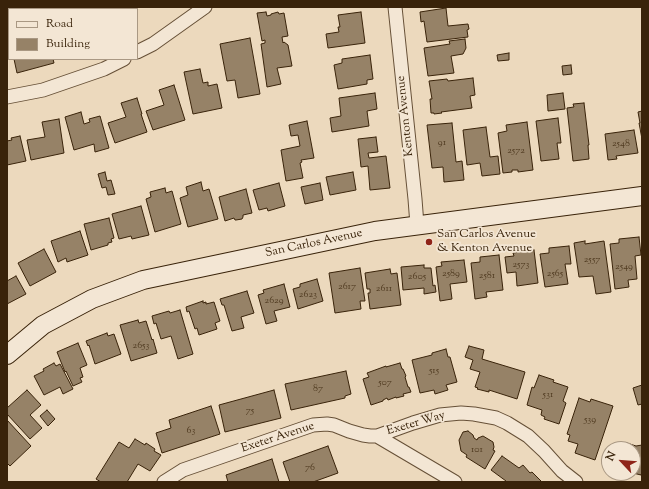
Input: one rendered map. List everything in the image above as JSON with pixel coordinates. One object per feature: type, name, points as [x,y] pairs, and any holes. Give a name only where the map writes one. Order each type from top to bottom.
[{"type":"main road","name":"San Carlos Avenue","points":[[7,355],[43,325],[92,299],[142,280],[375,231],[642,196]]},
{"type":"street","points":[[138,52],[153,44],[206,7]]},
{"type":"street","name":"Kenton Avenue","points":[[395,7],[417,225]]},
{"type":"street","points":[[7,97],[43,90],[104,69],[122,60]]},
{"type":"street","name":"Exeter Way","points":[[377,436],[440,415],[461,414],[496,418],[528,436],[562,471],[576,482]]},
{"type":"street","name":"Exeter Avenue","points":[[164,482],[183,470],[318,424],[334,425],[363,435],[377,436],[456,482]]},
{"type":"building","points":[[446,8],[448,26],[468,24],[468,37],[427,42],[424,21],[421,22],[420,12]]},
{"type":"building","points":[[266,12],[267,16],[278,12],[279,14],[284,13],[288,36],[282,37],[283,43],[284,42],[288,45],[292,66],[277,68],[281,84],[267,87],[261,44],[265,43],[265,40],[262,41],[257,13]]},
{"type":"building","points":[[361,12],[365,43],[328,48],[326,34],[339,32],[338,27],[340,27],[338,15]]},
{"type":"building","points":[[250,38],[260,94],[238,98],[235,80],[227,81],[220,44]]},
{"type":"building","points":[[465,39],[466,48],[463,54],[451,56],[454,73],[428,76],[424,48],[450,44],[449,41]]},
{"type":"building","points":[[509,53],[509,60],[498,61],[497,55]]},
{"type":"building","points":[[370,55],[373,79],[367,80],[367,84],[338,89],[334,65],[342,63],[342,59]]},
{"type":"building","points":[[14,60],[53,60],[54,63],[17,73]]},
{"type":"building","points":[[571,65],[572,74],[563,75],[562,66]]},
{"type":"building","points":[[200,69],[203,83],[208,82],[208,86],[217,84],[222,108],[193,114],[184,72]]},
{"type":"building","points":[[473,78],[475,95],[470,96],[472,108],[434,114],[431,113],[430,99],[432,99],[429,81],[447,79],[448,81]]},
{"type":"building","points":[[174,85],[185,120],[153,130],[146,111],[164,105],[159,90]]},
{"type":"building","points":[[375,93],[377,109],[367,111],[369,126],[332,132],[330,118],[341,116],[339,98]]},
{"type":"building","points":[[563,93],[565,109],[548,111],[547,95]]},
{"type":"building","points":[[137,98],[147,132],[115,143],[108,123],[126,117],[121,103]]},
{"type":"building","points":[[584,103],[589,145],[589,159],[573,161],[567,108],[574,107],[573,104]]},
{"type":"building","points":[[642,111],[642,139],[638,112]]},
{"type":"building","points":[[81,112],[84,124],[90,122],[89,119],[100,116],[109,148],[95,152],[94,144],[74,150],[65,117]]},
{"type":"building","points":[[558,118],[561,143],[557,143],[559,159],[541,161],[536,121]]},
{"type":"building","points":[[59,119],[64,153],[31,160],[27,140],[45,137],[42,122]]},
{"type":"building","points":[[307,121],[314,158],[301,160],[302,162],[300,163],[303,178],[286,181],[281,150],[300,146],[298,135],[291,136],[289,125]]},
{"type":"building","points":[[527,122],[533,170],[518,172],[518,170],[512,170],[512,172],[503,173],[498,133],[507,131],[506,125]]},
{"type":"building","points":[[452,123],[456,162],[462,161],[464,180],[444,182],[443,167],[432,168],[427,125]]},
{"type":"building","points":[[486,127],[490,157],[498,156],[500,174],[482,176],[480,163],[467,165],[463,130]]},
{"type":"building","points":[[634,130],[638,153],[616,156],[617,159],[608,160],[605,134]]},
{"type":"building","points":[[20,136],[26,161],[7,165],[7,141],[12,140],[11,138]]},
{"type":"building","points":[[376,137],[378,152],[368,153],[369,158],[386,156],[390,188],[370,190],[368,166],[361,167],[358,139]]},
{"type":"building","points":[[105,172],[107,181],[111,180],[115,194],[108,195],[106,187],[102,188],[98,174]]},
{"type":"building","points":[[353,172],[356,190],[330,195],[326,177]]},
{"type":"building","points":[[201,182],[203,191],[209,189],[218,219],[188,227],[180,198],[188,195],[186,187]]},
{"type":"building","points":[[279,183],[285,206],[268,211],[267,208],[259,210],[253,190]]},
{"type":"building","points":[[320,183],[323,200],[305,204],[301,187]]},
{"type":"building","points":[[165,188],[166,193],[172,191],[181,224],[155,232],[146,199],[151,197],[150,192]]},
{"type":"building","points":[[246,189],[252,213],[243,215],[242,219],[235,220],[234,218],[225,221],[219,197]]},
{"type":"building","points":[[141,206],[149,235],[132,239],[131,236],[119,239],[112,214]]},
{"type":"building","points":[[109,218],[114,238],[111,239],[112,242],[108,243],[108,245],[91,250],[84,224]]},
{"type":"building","points":[[80,231],[88,255],[67,262],[66,258],[58,262],[51,241]]},
{"type":"building","points":[[639,237],[641,255],[635,256],[637,279],[628,280],[629,287],[615,289],[610,244],[619,243],[619,239]]},
{"type":"building","points":[[585,241],[585,244],[604,241],[611,292],[596,294],[593,276],[579,277],[574,243]]},
{"type":"building","points":[[569,246],[571,264],[565,264],[568,284],[545,287],[540,254],[549,253],[549,248]]},
{"type":"building","points":[[44,249],[56,272],[30,286],[18,263]]},
{"type":"building","points":[[534,250],[538,283],[517,286],[516,272],[507,273],[505,257],[514,256],[513,253]]},
{"type":"building","points":[[499,255],[503,290],[486,292],[487,297],[475,299],[471,263],[480,262],[480,257]]},
{"type":"building","points":[[464,260],[467,282],[450,284],[452,299],[440,301],[436,267],[442,266],[441,262]]},
{"type":"building","points":[[424,265],[424,268],[431,268],[433,286],[435,285],[436,292],[424,294],[424,288],[403,290],[401,267]]},
{"type":"building","points":[[360,268],[365,301],[360,301],[361,309],[335,313],[329,273]]},
{"type":"building","points":[[390,269],[391,274],[397,273],[401,305],[370,309],[368,293],[370,293],[370,289],[367,289],[365,273]]},
{"type":"building","points":[[16,276],[26,294],[7,304],[7,281]]},
{"type":"building","points":[[317,279],[323,301],[298,309],[293,289],[300,287],[300,284]]},
{"type":"building","points":[[284,284],[290,307],[274,311],[277,321],[266,324],[258,295],[264,293],[263,290]]},
{"type":"building","points":[[247,291],[254,313],[241,317],[244,328],[232,331],[224,305],[222,305],[220,299]]},
{"type":"building","points":[[203,301],[203,303],[206,302],[206,304],[214,302],[220,321],[215,323],[217,329],[199,335],[186,307]]},
{"type":"building","points":[[180,310],[193,354],[178,359],[171,336],[161,339],[152,316],[169,311],[170,313]]},
{"type":"building","points":[[138,320],[139,323],[146,321],[157,353],[131,361],[120,325]]},
{"type":"building","points":[[107,333],[108,336],[114,334],[121,354],[95,364],[89,345],[88,346],[86,341]]},
{"type":"building","points":[[78,343],[87,365],[80,368],[83,377],[80,378],[82,382],[73,386],[66,371],[65,372],[57,352]]},
{"type":"building","points":[[469,346],[484,350],[482,359],[525,372],[517,399],[489,390],[489,392],[477,389],[478,388],[475,387],[480,372],[470,369],[473,360],[465,357]]},
{"type":"building","points":[[446,349],[448,357],[450,357],[457,382],[446,385],[448,390],[435,394],[434,390],[420,393],[412,360],[432,355],[432,353]]},
{"type":"building","points":[[54,363],[56,366],[60,364],[73,389],[63,394],[60,387],[44,395],[34,376],[44,371],[43,369]]},
{"type":"building","points":[[400,363],[411,392],[403,394],[404,396],[388,400],[387,398],[371,405],[363,379],[369,377],[367,373]]},
{"type":"building","points":[[346,371],[351,394],[345,396],[345,398],[291,410],[285,384]]},
{"type":"building","points":[[539,375],[568,387],[563,401],[566,403],[559,424],[544,419],[545,417],[541,415],[542,410],[527,405],[532,387],[534,388]]},
{"type":"building","points":[[642,385],[642,404],[638,405],[633,388]]},
{"type":"building","points":[[27,390],[41,405],[30,415],[42,428],[30,439],[7,414],[7,408]]},
{"type":"building","points":[[274,390],[281,418],[225,432],[219,405]]},
{"type":"building","points":[[579,398],[590,402],[591,399],[613,406],[595,460],[575,453],[578,444],[568,441],[570,435],[567,434]]},
{"type":"building","points":[[211,406],[220,434],[162,453],[156,433],[171,428],[169,420]]},
{"type":"building","points":[[47,410],[55,419],[48,426],[40,416]]},
{"type":"building","points":[[7,420],[31,446],[10,466],[7,463]]},
{"type":"building","points":[[468,431],[477,440],[483,436],[493,442],[493,450],[495,451],[485,469],[466,457],[467,455],[461,451],[459,440],[463,432]]},
{"type":"building","points":[[135,439],[145,445],[146,443],[155,449],[154,451],[161,455],[150,471],[138,464],[127,482],[101,482],[96,479],[119,442],[129,448]]},
{"type":"building","points":[[642,445],[642,472],[641,475]]},
{"type":"building","points":[[328,446],[338,473],[313,482],[290,482],[283,462]]},
{"type":"building","points":[[502,456],[519,468],[523,465],[530,473],[532,472],[541,481],[506,482],[491,470]]},
{"type":"building","points":[[272,459],[279,482],[228,482],[226,475]]},
{"type":"place","name":"San Carlos Avenue & Kenton Avenue","points":[[429,242]]}]
